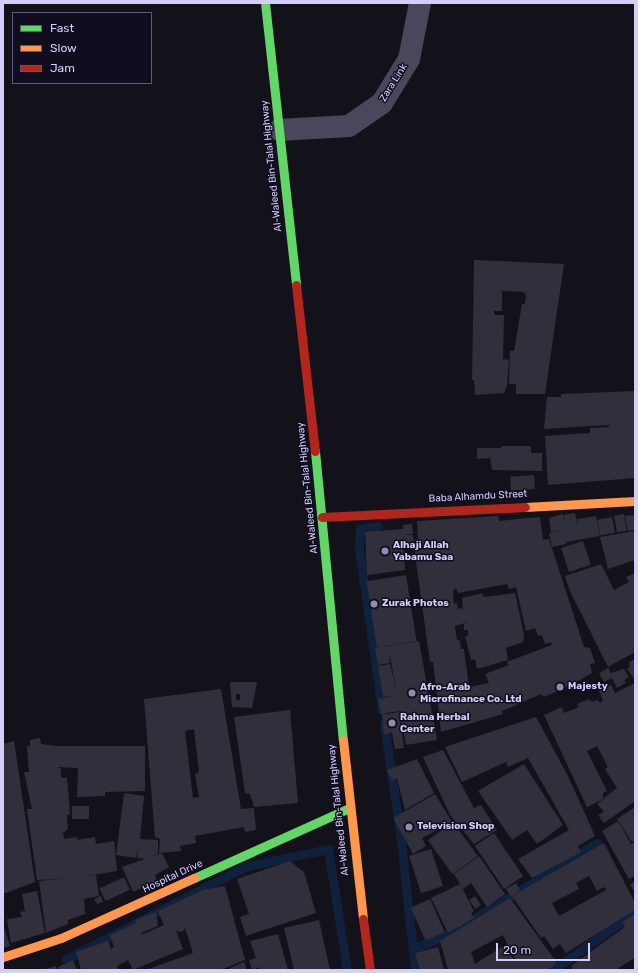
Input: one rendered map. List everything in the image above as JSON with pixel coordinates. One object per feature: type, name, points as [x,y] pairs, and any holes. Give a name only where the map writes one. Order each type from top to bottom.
[{"type":"street","name":"Al-Waleed Bin-Talal Highway","points":[[265,3],[322,517],[349,808],[370,970]]},
{"type":"street","name":"Zara Link","points":[[279,130],[349,126],[382,103],[409,59],[420,3]]},
{"type":"street","name":"Baba Alhamdu Street","points":[[322,517],[635,501]]},
{"type":"street","name":"Hospital Drive","points":[[3,957],[82,929],[349,808]]},
{"type":"building","points":[[474,260],[564,264],[545,394],[516,394],[516,384],[509,384],[510,351],[514,351],[522,304],[525,304],[526,296],[524,292],[502,291],[502,311],[494,311],[494,315],[504,315],[503,359],[509,360],[507,385],[504,393],[475,395],[474,380],[472,380]]},
{"type":"building","points":[[635,391],[635,478],[548,485],[545,436],[590,433],[590,428],[609,427],[609,425],[544,429],[547,397],[561,397],[561,394]]},
{"type":"building","points":[[501,446],[531,446],[531,453],[542,453],[542,471],[492,470],[490,458],[477,459],[477,448],[501,448]]},
{"type":"building","points":[[534,475],[535,489],[511,491],[510,477]]},
{"type":"building","points":[[575,513],[578,528],[577,519],[596,516],[600,536],[566,542],[566,544],[552,547],[549,533],[564,530],[551,532],[549,518],[563,514],[566,526],[564,515]]},
{"type":"building","points":[[624,514],[627,531],[617,532],[614,516]]},
{"type":"building","points":[[635,515],[635,530],[628,531],[625,516]]},
{"type":"building","points":[[498,516],[499,521],[540,517],[543,540],[549,539],[584,647],[590,648],[595,663],[590,664],[592,673],[571,685],[544,697],[541,694],[502,711],[503,714],[441,732],[433,662],[430,662],[414,548],[415,539],[418,539],[417,521]],"holes":[[[507,584],[509,589],[516,587],[526,631],[535,628],[538,636],[542,635],[545,644],[551,642],[552,645],[507,662],[509,665],[485,674],[489,683],[469,687],[464,649],[461,649],[460,641],[457,640],[455,626],[468,622],[464,624],[464,630],[468,630],[468,636],[465,636],[471,660],[475,659],[477,669],[508,660],[506,648],[523,642],[524,635],[515,593],[484,597],[482,593],[462,598],[463,613],[462,608],[458,609],[457,603],[454,604],[453,591],[456,588],[458,593]]]},
{"type":"building","points":[[612,517],[615,533],[600,536],[597,520]]},
{"type":"building","name":"Alhaji Allah Yabamu Saa","points":[[412,524],[413,534],[403,535],[413,535],[414,544],[404,544],[403,537],[405,570],[367,575],[365,532],[403,529],[403,525]]},
{"type":"building","points":[[635,531],[635,560],[608,569],[600,537]]},
{"type":"building","points":[[583,541],[591,565],[569,572],[561,548]]},
{"type":"building","points":[[601,564],[614,590],[629,582],[626,577],[635,573],[635,652],[608,667],[569,589],[565,576]]},
{"type":"building","points":[[406,575],[416,641],[377,647],[366,581]]},
{"type":"building","name":"Afro-Arab Microfinance Co. Ltd","points":[[419,641],[437,740],[406,745],[399,711],[381,714],[378,699],[396,695],[383,697],[378,666],[390,664],[396,689],[389,651],[390,663],[378,665],[375,648]]},
{"type":"building","points":[[635,659],[635,680],[627,669],[630,666],[629,662]]},
{"type":"building","points":[[608,668],[611,673],[624,669],[629,677],[624,680],[626,683],[617,688],[612,678],[604,682],[599,673]]},
{"type":"building","points":[[230,682],[257,682],[252,708],[232,707]],"holes":[[[236,694],[240,694],[240,700],[236,700]]]},
{"type":"building","points":[[635,683],[635,801],[604,823],[598,815],[604,812],[597,804],[617,788],[605,769],[608,767],[597,746],[587,751],[607,791],[603,793],[603,799],[587,807],[544,715],[562,707],[564,713],[579,707],[577,704],[589,699],[592,702],[598,700],[600,703],[603,701],[599,690],[611,685],[615,693]]},
{"type":"building","points":[[221,689],[241,809],[254,808],[256,830],[245,832],[244,827],[195,836],[196,843],[180,846],[181,851],[159,853],[160,839],[155,837],[144,699]],"holes":[[[194,729],[199,772],[195,774],[199,797],[193,798],[185,731]]]},
{"type":"building","points":[[290,710],[298,803],[254,807],[250,794],[245,793],[234,717]]},
{"type":"building","name":"Rahma Herbal Center","points":[[399,712],[404,748],[395,749],[392,733],[384,734],[382,715]]},
{"type":"building","points":[[536,717],[568,776],[595,836],[578,846],[581,852],[532,878],[518,859],[569,830],[528,758],[508,767],[506,762],[462,782],[445,747]]},
{"type":"building","points":[[40,738],[41,744],[57,746],[145,746],[145,791],[105,792],[105,796],[77,797],[78,768],[57,767],[61,769],[61,778],[67,778],[70,814],[67,815],[68,829],[63,833],[64,839],[77,837],[77,840],[95,837],[96,844],[114,841],[117,871],[74,878],[37,880],[27,809],[32,809],[24,772],[29,772],[27,746],[30,746],[30,740]]},
{"type":"building","points":[[14,741],[35,882],[3,894],[3,744]]},
{"type":"building","points":[[443,750],[474,808],[481,805],[497,830],[474,844],[450,815],[423,757]]},
{"type":"building","points":[[417,759],[434,793],[405,810],[397,778],[392,780],[387,770]]},
{"type":"building","points":[[524,764],[563,825],[537,844],[527,830],[512,840],[478,791]]},
{"type":"building","points":[[124,793],[144,796],[140,839],[158,840],[158,854],[146,859],[137,858],[138,846],[136,858],[116,855]]},
{"type":"building","points":[[435,794],[452,822],[422,838],[426,846],[413,854],[393,818]]},
{"type":"building","points":[[72,806],[89,806],[89,819],[72,819]]},
{"type":"building","points":[[635,807],[635,840],[632,842],[617,819]]},
{"type":"building","points":[[618,821],[631,844],[635,842],[635,876],[629,879],[602,831]]},
{"type":"building","points":[[453,822],[478,856],[453,874],[428,840]]},
{"type":"building","points":[[494,833],[523,876],[504,889],[475,846]]},
{"type":"building","points":[[604,843],[635,903],[635,910],[566,953],[560,944],[553,949],[544,936],[541,938],[512,896]],"holes":[[[589,876],[597,891],[604,887],[606,890],[559,916],[552,903],[579,889],[576,883]]]},
{"type":"building","points":[[431,849],[443,886],[421,893],[409,856]]},
{"type":"building","points":[[162,853],[169,867],[155,875],[157,881],[133,892],[122,867]]},
{"type":"building","points":[[479,856],[505,894],[487,907],[471,883],[463,889],[454,874]]},
{"type":"building","points":[[290,861],[304,872],[316,913],[246,936],[240,917],[249,914],[237,879]]},
{"type":"building","points":[[96,875],[99,896],[84,899],[85,914],[68,920],[68,924],[46,933],[39,881]]},
{"type":"building","points":[[124,877],[130,890],[105,901],[100,888]]},
{"type":"building","points":[[635,881],[635,892],[630,885]]},
{"type":"building","points":[[516,883],[520,890],[511,897],[506,889]]},
{"type":"building","points":[[460,884],[474,911],[471,913],[474,918],[448,933],[431,898]]},
{"type":"building","points":[[225,886],[245,960],[220,970],[146,970],[193,953],[185,928],[182,932],[176,931],[183,949],[133,970],[128,960],[117,966],[119,970],[81,970],[76,952],[108,941],[111,949],[114,947],[110,935],[136,923],[135,920],[156,912],[158,926],[141,933],[141,935],[164,925],[158,911],[203,890]]},
{"type":"building","points":[[37,891],[45,933],[11,943],[7,919],[22,917],[20,912],[25,911],[22,894]]},
{"type":"building","points":[[101,896],[103,902],[97,904],[94,899]]},
{"type":"building","points":[[475,896],[481,905],[475,909],[469,900]]},
{"type":"building","points":[[510,898],[557,963],[548,970],[448,970],[440,941]],"holes":[[[503,935],[515,959],[514,960],[505,945],[475,964],[471,952]]]},
{"type":"building","points":[[430,899],[445,932],[425,940],[411,908]]},
{"type":"building","points":[[635,914],[635,958],[615,970],[573,970],[571,966],[625,927],[622,922]]},
{"type":"building","points":[[319,920],[330,970],[294,970],[284,928]]},
{"type":"building","points":[[3,924],[10,946],[3,948]]},
{"type":"building","points":[[278,934],[288,970],[260,970],[259,967],[252,970],[249,960],[256,958],[250,941]]},
{"type":"building","points":[[438,947],[444,970],[420,970],[415,953]]},
{"type":"building","points":[[73,960],[77,970],[59,970],[58,967]]},
{"type":"building","points":[[244,962],[247,970],[231,970],[230,968]]},
{"type":"building","points":[[56,966],[57,970],[43,970]]},
{"type":"waterway","points":[[378,526],[360,529],[359,549],[382,710]]},
{"type":"waterway","points":[[384,723],[401,840],[415,970]]},
{"type":"waterway","points":[[413,949],[449,934],[597,843]]},
{"type":"waterway","points":[[66,959],[244,867],[328,849],[347,970]]},
{"type":"waterway","points":[[553,970],[635,912]]},
{"type":"traffic: fast","points":[[265,3],[296,285]]},
{"type":"traffic: fast","points":[[315,451],[343,740]]},
{"type":"traffic: fast","points":[[194,878],[349,808]]},
{"type":"traffic: slow","points":[[525,507],[635,501]]},
{"type":"traffic: slow","points":[[343,740],[363,919]]},
{"type":"traffic: slow","points":[[3,957],[61,938],[194,878]]},
{"type":"traffic: jam","points":[[296,285],[315,451]]},
{"type":"traffic: jam","points":[[322,517],[525,507]]},
{"type":"traffic: jam","points":[[363,919],[370,970]]},
{"type":"place","name":"Alhaji Allah Yabamu Saa","points":[[385,551]]},
{"type":"place","name":"Zurak Photos","points":[[374,604]]},
{"type":"place","name":"Majesty","points":[[560,687]]},
{"type":"place","name":"Afro-Arab Microfinance Co. Ltd","points":[[412,693]]},
{"type":"place","name":"Rahma Herbal Center","points":[[392,723]]},
{"type":"place","name":"Television Shop","points":[[409,827]]}]
